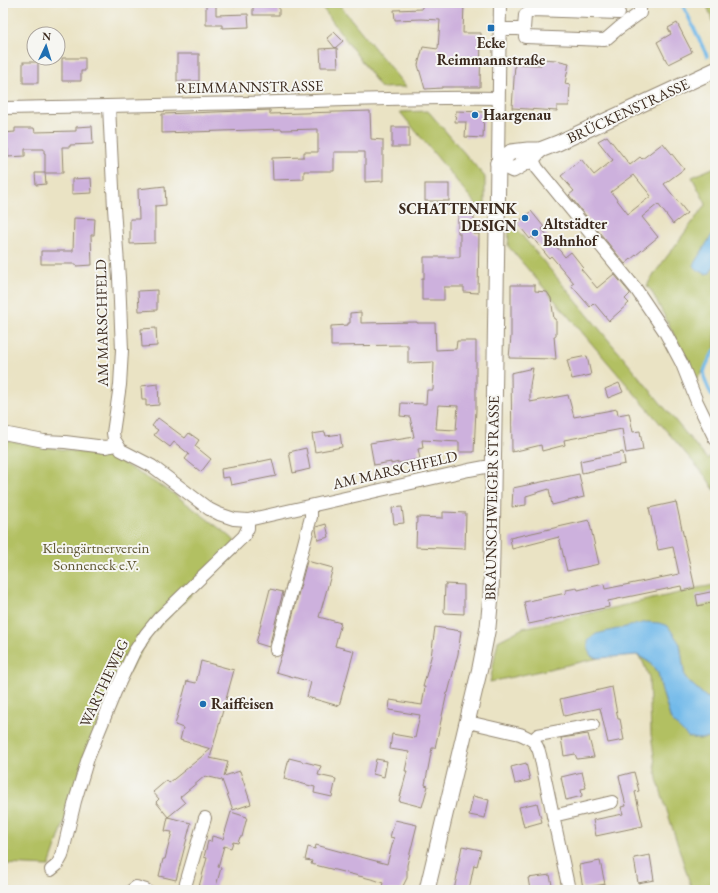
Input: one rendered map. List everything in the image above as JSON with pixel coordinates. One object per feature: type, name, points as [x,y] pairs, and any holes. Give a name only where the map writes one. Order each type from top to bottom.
[{"type":"main road","name":"BRÜCKENSTRASSE","points":[[498,163],[513,170],[533,153],[558,143],[715,70]]},
{"type":"main road","name":"BRAUNSCHWEIGER STRASSE","points":[[427,890],[468,722],[485,645],[489,614],[492,570],[498,163]]},
{"type":"street","name":"BRAUNSCHWEIGER STRASSE","points":[[498,163],[500,3]]},
{"type":"street","points":[[619,28],[619,8],[533,10],[525,15],[524,37],[605,40],[619,28],[640,14],[640,3]]},
{"type":"street","points":[[499,29],[524,29]]},
{"type":"street","name":"REIMMANNSTRASSE","points":[[3,108],[498,98]]},
{"type":"street","name":"AM MARSCHFELD","points":[[109,106],[122,350],[120,385],[113,433],[114,439],[121,450],[152,466],[209,509],[234,520],[248,520],[468,470],[493,467]]},
{"type":"street","points":[[533,153],[537,168],[636,290],[665,332],[682,364],[697,402],[715,439]]},
{"type":"street","points":[[3,433],[44,441],[105,447],[117,445]]},
{"type":"street","points":[[276,650],[311,517],[311,506]]},
{"type":"street","name":"WARTHEWEG","points":[[50,870],[57,865],[62,856],[75,801],[88,758],[115,692],[134,652],[159,618],[244,536],[248,528],[248,520]]},
{"type":"street","points":[[468,722],[528,737],[539,750],[568,890]]},
{"type":"street","points":[[532,740],[538,735],[593,725]]},
{"type":"street","points":[[553,816],[612,802]]},
{"type":"street","points":[[184,890],[205,818]]},
{"type":"street","points":[[132,890],[136,887],[146,890]]},
{"type":"green space","points":[[319,3],[338,3],[406,87],[381,88]]},
{"type":"green space","points":[[706,3],[715,3],[715,27]]},
{"type":"green space","points":[[428,111],[485,177],[485,208],[479,208],[400,112]]},
{"type":"green space","points":[[715,167],[715,350],[697,379],[651,290],[647,287],[654,274],[706,204],[692,177]]},
{"type":"green space","points":[[510,221],[707,459],[715,451],[715,491],[706,477],[508,246]]},
{"type":"green space","name":"Kleingärtnerverein Sonneneck e.V.","points":[[3,440],[112,457],[174,494],[231,537],[242,549],[198,588],[152,634],[102,714],[49,866],[3,864]]},
{"type":"green space","points":[[715,585],[715,700],[706,697],[685,678],[680,644],[591,656],[599,658],[490,682],[498,641],[523,628]]},
{"type":"green space","points":[[637,655],[649,662],[658,673],[671,720],[698,739],[715,738],[715,890],[692,890],[657,779],[651,734],[649,677],[643,662]]},
{"type":"water","points":[[715,230],[715,264],[710,273],[705,274],[693,265]]},
{"type":"water","points":[[647,622],[659,623],[668,626],[680,644],[685,678],[706,697],[715,700],[715,738],[698,739],[688,737],[671,720],[658,673],[649,662],[637,655],[599,658],[591,656],[588,650],[588,641],[596,634]]},
{"type":"building","points":[[206,3],[216,3],[216,15],[248,14],[249,27],[222,28],[222,25],[206,25]]},
{"type":"building","points":[[253,3],[279,3],[279,15],[253,15]]},
{"type":"building","points":[[422,3],[464,3],[463,33],[481,33],[480,87],[442,87],[425,89],[418,65],[423,47],[438,49],[440,20],[395,20],[394,10],[422,9]]},
{"type":"building","points":[[677,23],[692,52],[668,64],[657,42],[671,34],[668,28]]},
{"type":"building","points":[[334,32],[343,41],[335,48],[327,38]]},
{"type":"building","points":[[337,48],[338,67],[321,67],[320,49]]},
{"type":"building","points":[[177,54],[199,54],[199,81],[177,81]]},
{"type":"building","points":[[66,58],[85,58],[85,71],[81,71],[81,81],[62,81],[62,66],[66,66]]},
{"type":"building","points":[[541,59],[569,63],[565,84],[570,85],[569,106],[557,106],[557,111],[512,108],[515,64],[541,65]]},
{"type":"building","points":[[23,62],[26,62],[26,66],[38,66],[38,83],[23,83]]},
{"type":"building","points":[[270,110],[270,114],[370,111],[371,139],[383,140],[383,181],[365,182],[365,152],[334,152],[334,171],[304,171],[304,179],[273,180],[272,158],[304,157],[304,152],[318,152],[318,129],[162,133],[162,114]]},
{"type":"building","points":[[456,111],[484,112],[483,138],[465,137],[466,122],[455,122]]},
{"type":"building","points":[[92,126],[93,144],[70,145],[70,147],[62,147],[63,173],[45,173],[44,149],[25,149],[25,156],[8,157],[8,149],[3,149],[3,133],[15,132],[15,128],[34,128],[35,132],[76,131],[76,127]]},
{"type":"building","points":[[392,127],[409,127],[409,147],[392,147]]},
{"type":"building","points":[[607,136],[630,165],[640,157],[642,159],[663,143],[684,169],[664,184],[687,213],[673,224],[658,204],[642,217],[658,237],[625,264],[569,195],[574,191],[561,176],[581,159],[594,175],[613,160],[598,141]],"holes":[[[634,175],[651,196],[628,214],[611,192]]]},
{"type":"building","points":[[35,173],[45,173],[46,184],[36,185]]},
{"type":"building","points":[[91,178],[92,193],[72,194],[72,179]]},
{"type":"building","points":[[425,184],[449,184],[449,201],[425,201]]},
{"type":"building","points":[[165,186],[166,205],[155,206],[155,243],[130,244],[130,219],[139,219],[138,189]]},
{"type":"building","points":[[531,211],[544,227],[542,229],[565,257],[571,252],[583,267],[581,269],[597,288],[614,274],[630,293],[625,299],[629,303],[609,321],[594,303],[590,307],[571,285],[574,283],[551,256],[549,258],[532,237],[530,239],[517,223]]},
{"type":"building","points":[[458,214],[474,214],[474,234],[479,234],[478,293],[464,292],[464,287],[444,287],[444,300],[422,300],[424,257],[460,257]]},
{"type":"building","points":[[74,218],[95,219],[94,235],[91,235],[92,265],[76,266],[76,264],[41,264],[41,251],[73,251]]},
{"type":"building","points":[[511,285],[535,285],[535,291],[547,292],[551,298],[554,319],[556,319],[556,336],[554,336],[556,359],[509,358],[511,336]]},
{"type":"building","points":[[157,290],[157,310],[139,311],[138,291]]},
{"type":"building","points":[[361,312],[361,323],[435,323],[436,350],[456,349],[457,341],[476,341],[476,409],[474,452],[459,452],[459,442],[422,440],[423,448],[418,449],[420,459],[400,463],[391,464],[391,462],[374,465],[370,443],[414,437],[410,417],[400,416],[401,403],[426,404],[427,390],[433,390],[434,362],[408,363],[408,345],[331,346],[331,326],[348,325],[348,323],[350,323],[350,313]],"holes":[[[438,405],[458,406],[456,430],[436,429]]]},
{"type":"building","points":[[156,328],[157,346],[142,347],[141,329]]},
{"type":"building","points":[[587,356],[591,375],[572,379],[567,360]]},
{"type":"building","points":[[533,368],[530,386],[530,402],[568,395],[574,417],[617,409],[618,415],[629,413],[633,432],[640,431],[643,450],[626,453],[622,429],[564,440],[565,445],[542,451],[541,445],[512,452],[511,373]]},
{"type":"building","points":[[619,383],[623,392],[608,398],[605,389]]},
{"type":"building","points":[[158,384],[159,405],[146,406],[146,400],[142,400],[141,386]]},
{"type":"building","points":[[158,418],[185,438],[189,433],[199,440],[195,446],[211,459],[201,472],[185,459],[189,454],[174,442],[170,447],[154,435],[158,430],[152,426]]},
{"type":"building","points":[[325,432],[326,436],[340,434],[342,447],[315,452],[312,434]]},
{"type":"building","points":[[306,448],[310,469],[293,473],[289,452]]},
{"type":"building","points":[[623,452],[625,464],[582,473],[580,461]]},
{"type":"building","points":[[272,459],[276,476],[231,485],[229,477],[222,478],[221,469],[258,463]]},
{"type":"building","points":[[579,474],[584,497],[552,505],[549,489],[526,496],[526,505],[512,507],[513,488]]},
{"type":"building","points":[[676,502],[695,588],[682,591],[681,586],[608,601],[609,607],[529,624],[524,602],[566,593],[566,590],[577,588],[578,590],[604,584],[605,589],[679,574],[673,547],[658,550],[649,508]]},
{"type":"building","points":[[402,507],[404,523],[394,524],[392,508]]},
{"type":"building","points":[[443,512],[466,513],[465,549],[416,547],[417,517],[443,518]]},
{"type":"building","points":[[589,520],[599,564],[567,571],[559,537],[512,549],[510,538]]},
{"type":"building","points":[[326,524],[329,537],[318,540],[316,527]]},
{"type":"building","points":[[307,561],[333,568],[319,617],[341,623],[335,646],[354,651],[339,706],[307,697],[311,682],[276,672],[283,652]]},
{"type":"building","points":[[445,584],[464,585],[464,614],[444,613]]},
{"type":"building","points":[[270,589],[283,592],[269,647],[256,643]]},
{"type":"building","points":[[715,591],[715,602],[698,606],[696,595]]},
{"type":"building","points":[[435,627],[461,631],[458,654],[447,693],[435,748],[432,748],[425,785],[428,786],[422,807],[399,801],[407,771],[405,771],[409,752],[390,749],[392,734],[415,738],[420,715],[389,710],[390,700],[422,705],[425,687],[423,687],[431,657]]},
{"type":"building","points":[[201,661],[234,670],[210,758],[228,762],[224,776],[240,771],[251,804],[233,810],[222,780],[205,776],[180,797],[185,803],[168,817],[156,802],[159,799],[153,792],[167,780],[169,783],[211,749],[180,740],[183,728],[175,725],[187,681],[196,683]]},
{"type":"building","points":[[612,687],[618,719],[620,719],[624,740],[608,743],[600,708],[564,716],[560,699]]},
{"type":"building","points":[[588,734],[594,757],[577,759],[575,754],[564,756],[561,738]]},
{"type":"building","points":[[289,758],[321,766],[318,775],[336,779],[332,797],[314,793],[315,787],[284,779]]},
{"type":"building","points":[[376,759],[387,761],[384,777],[373,774]]},
{"type":"building","points":[[526,763],[530,780],[515,784],[511,767]]},
{"type":"building","points":[[582,772],[586,788],[581,789],[582,796],[566,800],[561,777]]},
{"type":"building","points":[[634,772],[639,791],[635,792],[643,826],[596,836],[593,820],[623,814],[621,807],[626,806],[619,776]]},
{"type":"building","points":[[473,796],[489,800],[485,818],[469,815]]},
{"type":"building","points":[[537,803],[542,822],[524,827],[519,807]]},
{"type":"building","points":[[231,812],[247,817],[242,837],[240,837],[238,843],[233,842],[231,848],[224,846],[218,867],[221,868],[215,890],[198,890],[207,858],[204,857],[208,841],[211,842],[212,836],[223,839]]},
{"type":"building","points":[[168,817],[191,823],[176,880],[159,876],[172,832],[165,831]]},
{"type":"building","points":[[395,820],[417,825],[407,865],[407,878],[401,890],[381,890],[383,883],[311,864],[312,861],[305,860],[308,847],[315,849],[316,845],[387,864],[394,838],[390,837]]},
{"type":"building","points":[[462,846],[481,850],[477,866],[474,865],[469,890],[454,890],[458,871]]},
{"type":"building","points":[[650,855],[654,880],[638,883],[634,858]]},
{"type":"building","points":[[600,861],[605,884],[583,888],[579,865]]},
{"type":"building","points":[[550,875],[553,890],[530,890],[528,878]]},
{"type":"waterway","points":[[682,3],[707,56]]},
{"type":"waterway","points":[[715,350],[704,371],[706,384],[715,401]]},
{"type":"place","name":"Ecke Reimmannstraße","points":[[491,28]]},
{"type":"place","name":"Haargenau","points":[[475,115]]},
{"type":"place","name":"SCHATTENFINK DESIGN","points":[[525,218]]},
{"type":"place","name":"Altstädter Bahnhof","points":[[535,233]]},
{"type":"place","name":"Raiffeisen","points":[[203,704]]}]
